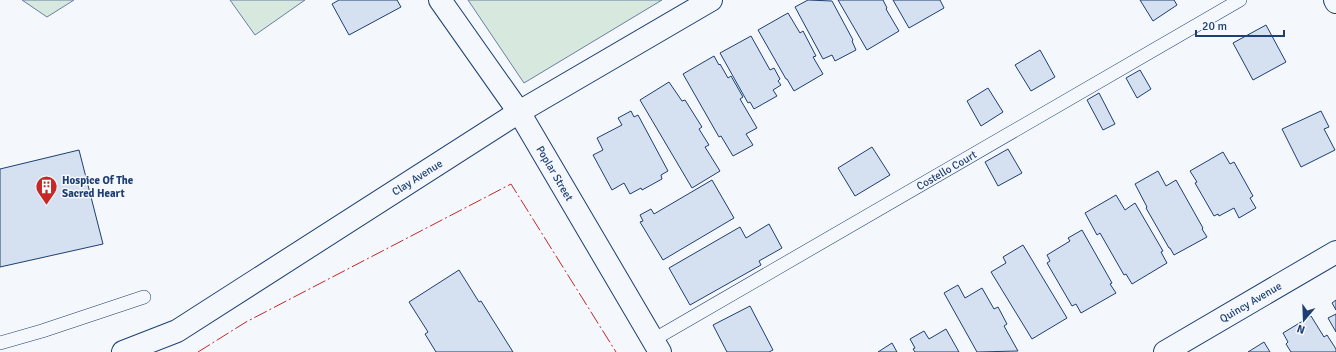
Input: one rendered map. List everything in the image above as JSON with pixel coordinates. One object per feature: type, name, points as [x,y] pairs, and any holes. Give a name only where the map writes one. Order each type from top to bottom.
[{"type":"main road","name":"Poplar Street","points":[[440,0],[519,112],[656,346]]},
{"type":"main road","name":"Clay Avenue","points":[[123,352],[177,331],[519,112],[711,0]]},
{"type":"main road","name":"Quincy Avenue","points":[[1165,352],[1336,252]]},
{"type":"lane","name":"Costello Court","points":[[656,346],[1240,0]]},
{"type":"lane","points":[[0,343],[42,331],[144,297]]},
{"type":"shaded area","points":[[22,0],[74,0],[47,17]]},
{"type":"shaded area","points":[[230,0],[305,0],[255,35]]},
{"type":"shaded area","points":[[468,0],[662,0],[524,83]]},
{"type":"building","points":[[339,0],[397,0],[401,7],[349,35],[332,4]]},
{"type":"building","points":[[808,0],[832,1],[853,40],[852,41],[856,50],[835,61],[832,55],[823,59],[795,7]]},
{"type":"building","points":[[838,0],[883,0],[887,8],[886,9],[899,31],[867,50]]},
{"type":"building","points":[[893,0],[940,0],[944,8],[909,28]]},
{"type":"building","points":[[1140,0],[1174,0],[1177,5],[1153,21]]},
{"type":"building","points":[[788,13],[800,33],[803,31],[816,56],[813,57],[823,74],[794,91],[758,30]]},
{"type":"building","points":[[1266,25],[1286,62],[1253,80],[1233,43]]},
{"type":"building","points":[[751,36],[770,70],[774,68],[780,79],[778,81],[781,85],[773,90],[777,96],[754,109],[750,102],[748,103],[720,53]]},
{"type":"building","points":[[1040,50],[1055,77],[1031,91],[1015,65]]},
{"type":"building","points":[[714,56],[728,78],[731,76],[743,97],[740,99],[757,128],[746,134],[753,145],[733,156],[721,136],[719,137],[683,74]]},
{"type":"building","points":[[1140,70],[1151,89],[1137,98],[1126,78]]},
{"type":"building","points":[[669,82],[682,101],[685,100],[702,127],[699,129],[709,145],[705,147],[720,171],[692,188],[640,100]]},
{"type":"building","points":[[988,88],[1003,112],[981,126],[967,101]]},
{"type":"building","points":[[1099,93],[1115,124],[1103,130],[1087,100]]},
{"type":"building","points":[[631,111],[634,117],[638,115],[668,171],[661,175],[662,179],[642,190],[641,188],[630,194],[624,183],[612,190],[593,155],[603,150],[597,138],[622,125],[618,118]]},
{"type":"building","points":[[1321,111],[1329,127],[1324,129],[1335,150],[1301,167],[1282,129]]},
{"type":"building","points":[[872,147],[890,175],[855,196],[838,168]]},
{"type":"building","points":[[1008,149],[1022,173],[998,186],[985,162]]},
{"type":"building","name":"Hospice Of The Sacred Heart","points":[[79,150],[103,244],[0,267],[0,169]]},
{"type":"building","points":[[1223,152],[1230,164],[1234,162],[1253,196],[1250,198],[1256,208],[1239,218],[1234,208],[1219,216],[1218,214],[1214,216],[1195,183],[1197,182],[1190,171]]},
{"type":"building","points":[[1158,171],[1166,186],[1176,180],[1207,237],[1174,255],[1146,208],[1147,207],[1135,184]]},
{"type":"building","points":[[712,180],[734,218],[663,260],[640,222],[643,221],[640,215],[651,209],[654,214]]},
{"type":"building","points":[[1116,195],[1125,210],[1135,203],[1163,251],[1161,252],[1167,263],[1132,284],[1126,274],[1124,275],[1100,233],[1097,235],[1085,213]]},
{"type":"building","points":[[769,224],[782,248],[759,261],[761,265],[690,305],[669,268],[740,227],[746,238]]},
{"type":"building","points":[[1082,230],[1112,283],[1110,284],[1116,293],[1081,313],[1076,304],[1072,306],[1047,263],[1050,261],[1047,255],[1070,241],[1068,238]]},
{"type":"building","points":[[1023,245],[1067,318],[1032,339],[991,272],[1006,263],[1003,257]]},
{"type":"building","points":[[459,270],[479,302],[481,301],[513,352],[436,352],[425,334],[428,332],[409,302]]},
{"type":"building","points":[[958,285],[965,298],[982,288],[994,309],[998,307],[1007,324],[1004,326],[1018,351],[977,352],[944,293]]},
{"type":"building","points":[[1336,300],[1336,310],[1332,303]]},
{"type":"building","points":[[750,306],[773,350],[769,352],[727,352],[713,325]]},
{"type":"building","points":[[1336,314],[1336,332],[1328,318]]},
{"type":"building","points":[[1311,316],[1324,337],[1327,335],[1336,349],[1336,352],[1291,352],[1286,344],[1288,342],[1283,333]]},
{"type":"building","points":[[946,329],[959,352],[915,352],[913,349],[915,348],[910,339],[924,331],[929,339]]},
{"type":"building","points":[[1264,342],[1270,352],[1248,352]]},
{"type":"building","points":[[892,343],[897,352],[878,352]]},
{"type":"power","points":[[198,352],[246,322],[511,184],[616,352]]},
{"type":"place","name":"Hospice Of The Sacred Heart","points":[[47,206]]}]
